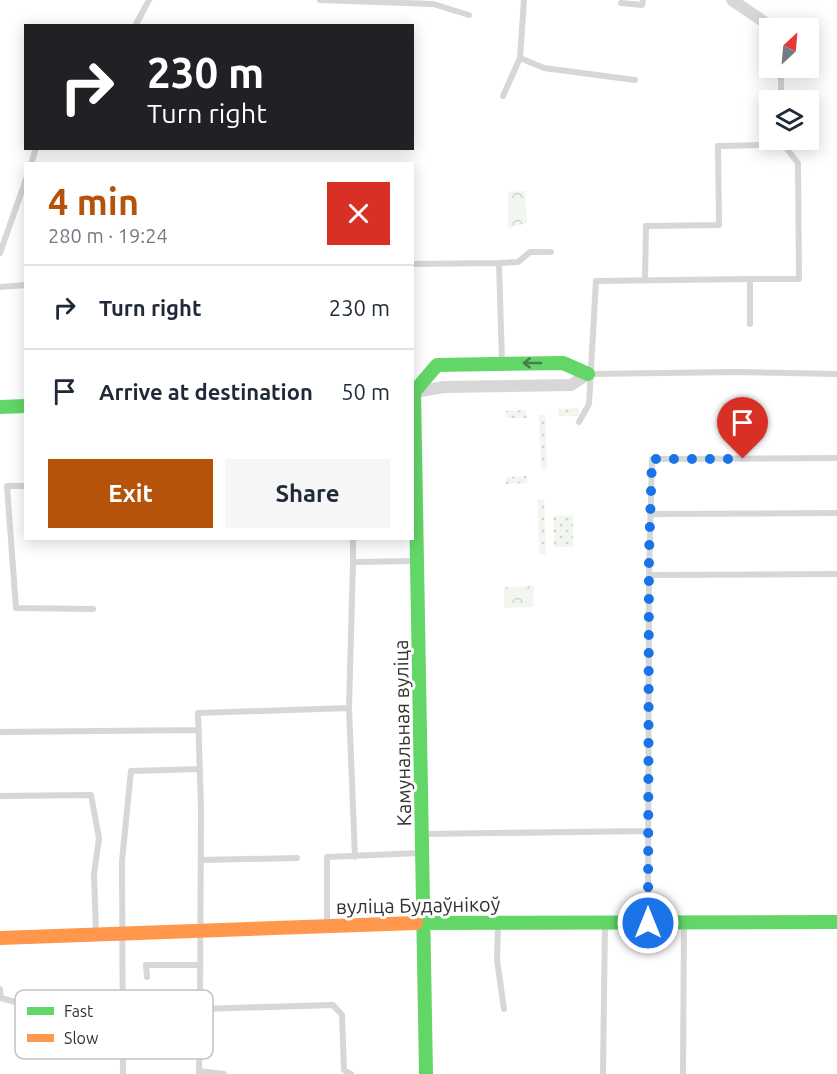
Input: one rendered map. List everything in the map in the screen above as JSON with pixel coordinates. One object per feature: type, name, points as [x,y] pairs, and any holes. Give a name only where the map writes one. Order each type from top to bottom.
[{"type":"street","points":[[732,0],[759,18]]},
{"type":"street","points":[[414,392],[437,365],[563,363],[588,374]]},
{"type":"street","points":[[414,393],[444,387],[571,385],[588,374]]},
{"type":"street","points":[[0,407],[24,406]]},
{"type":"street","name":"Камунальная вуліца","points":[[414,421],[419,561],[426,1074]]},
{"type":"street","name":"вуліца Будаўнікоў","points":[[0,938],[424,924],[837,922]]},
{"type":"lane","points":[[136,24],[149,0]]},
{"type":"lane","points":[[320,0],[433,4],[469,15]]},
{"type":"lane","points":[[503,96],[520,58],[524,0]]},
{"type":"lane","points":[[621,3],[642,5],[643,0]]},
{"type":"lane","points":[[520,58],[544,68],[635,80]]},
{"type":"lane","points":[[645,280],[646,226],[719,225],[718,146],[759,145]]},
{"type":"lane","points":[[579,422],[589,404],[588,374],[596,281],[799,279],[798,163],[788,150]]},
{"type":"lane","points":[[0,253],[24,185]]},
{"type":"lane","points":[[414,264],[518,262],[530,252],[551,252]]},
{"type":"lane","points":[[499,263],[502,363]]},
{"type":"lane","points":[[750,279],[750,324]]},
{"type":"lane","points":[[0,287],[24,285]]},
{"type":"lane","points":[[588,374],[738,372],[837,374]]},
{"type":"lane","points":[[648,923],[649,575],[652,459],[837,458]]},
{"type":"lane","points":[[24,486],[7,486],[16,608],[93,609]]},
{"type":"lane","points":[[650,514],[837,513]]},
{"type":"lane","points":[[353,540],[349,708],[355,857]]},
{"type":"lane","points":[[353,562],[419,561]]},
{"type":"lane","points":[[649,575],[837,574]]},
{"type":"lane","points":[[200,990],[201,860],[198,713],[349,708]]},
{"type":"lane","points":[[0,732],[199,730]]},
{"type":"lane","points":[[122,990],[122,861],[131,771],[200,769]]},
{"type":"lane","points":[[0,796],[91,795],[99,838],[94,874],[96,934]]},
{"type":"lane","points":[[424,834],[648,831]]},
{"type":"lane","points":[[327,926],[327,857],[424,853]]},
{"type":"lane","points":[[201,860],[297,858]]},
{"type":"lane","points":[[498,923],[496,960],[504,1009]]},
{"type":"lane","points":[[603,1074],[605,923]]},
{"type":"lane","points":[[683,1074],[684,923]]},
{"type":"lane","points":[[147,977],[146,965],[199,965]]},
{"type":"lane","points":[[0,989],[1,998],[15,1002]]},
{"type":"lane","points":[[213,1009],[333,1005],[342,1015],[344,1070],[351,1074]]},
{"type":"lane","points":[[123,1059],[123,1074]]},
{"type":"lane","points":[[199,1072],[224,1074]]},
{"type":"green space","points":[[525,191],[527,223],[508,228],[508,192]]},
{"type":"green space","points":[[578,408],[579,416],[558,416],[558,409]]},
{"type":"green space","points":[[526,410],[527,418],[506,418],[505,411]]},
{"type":"green space","points":[[539,415],[545,415],[547,468],[541,468]]},
{"type":"green space","points":[[527,476],[527,483],[506,484],[506,477]]},
{"type":"green space","points":[[544,499],[546,554],[539,554],[538,500]]},
{"type":"green space","points":[[573,515],[573,547],[554,547],[553,516]]},
{"type":"green space","points":[[534,586],[533,607],[504,608],[504,587]]},
{"type":"traffic: fast","points":[[414,392],[437,365],[563,363],[588,374]]},
{"type":"traffic: fast","points":[[414,392],[426,1074]]},
{"type":"traffic: fast","points":[[0,407],[24,406]]},
{"type":"traffic: fast","points":[[416,923],[837,922]]},
{"type":"traffic: slow","points":[[0,938],[416,923]]},
{"type":"route","points":[[648,923],[649,555],[652,459],[743,459]]}]
